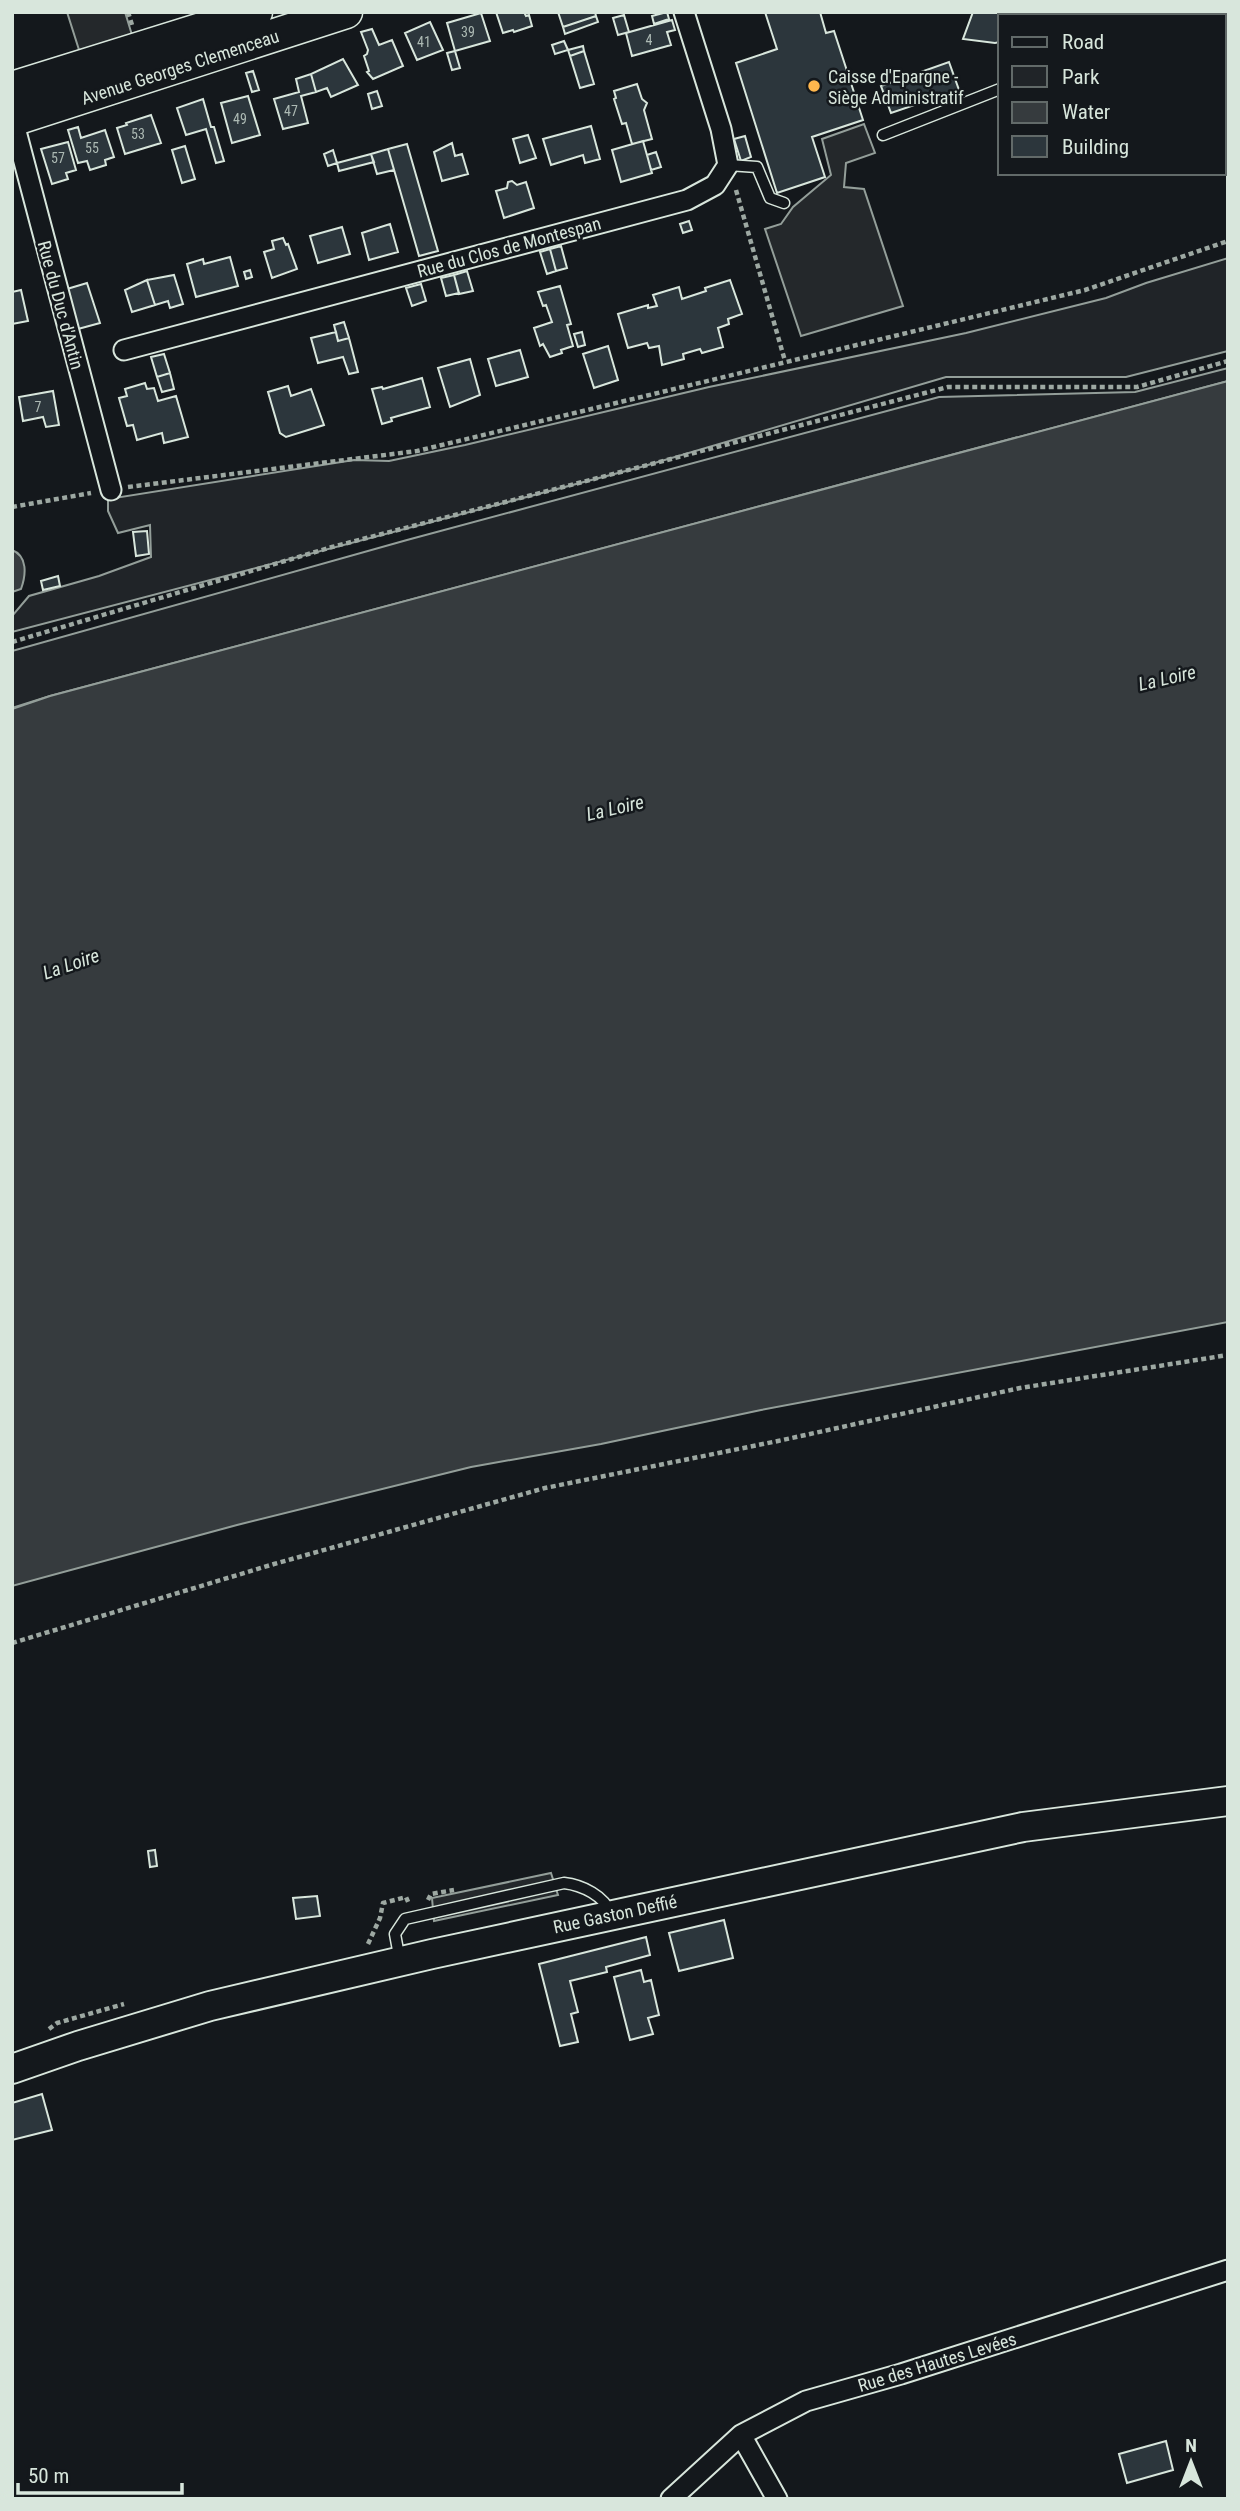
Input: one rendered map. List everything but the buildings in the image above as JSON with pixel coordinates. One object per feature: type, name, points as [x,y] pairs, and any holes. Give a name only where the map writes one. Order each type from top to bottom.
[{"type":"main road","name":"Avenue Georges Clemenceau","points":[[12,89],[256,12]]},
{"type":"main road","name":"Avenue Georges Clemenceau","points":[[12,120],[346,12]]},
{"type":"main road","name":"Rue Gaston Deffié","points":[[12,2069],[210,2006],[611,1914],[1023,1827],[1228,1801]]},
{"type":"street","points":[[684,12],[722,130],[728,164]]},
{"type":"street","points":[[12,120],[17,102],[88,82],[141,49]]},
{"type":"street","name":"Rue du Duc d'Antin","points":[[12,120],[111,490]]},
{"type":"street","name":"Rue du Clos de Montespan","points":[[124,350],[687,200],[715,185],[728,164]]},
{"type":"street","name":"Rue des Hautes Levées","points":[[671,2499],[741,2435],[806,2401],[901,2374],[1228,2270]]},
{"type":"street","points":[[741,2435],[776,2499]]},
{"type":"lane","points":[[883,135],[998,90]]},
{"type":"lane","points":[[728,164],[757,167],[770,198],[784,203]]},
{"type":"lane","points":[[400,1962],[395,1934],[405,1919],[433,1911],[564,1883],[578,1885],[607,1903],[611,1914]]},
{"type":"path","points":[[728,164],[785,361]]},
{"type":"path","points":[[12,507],[111,490],[417,451],[1086,290],[1228,241]]},
{"type":"path","points":[[12,642],[332,547],[948,387],[1137,387],[1228,361]]},
{"type":"path","points":[[12,1643],[274,1564],[545,1488],[1020,1388],[1228,1355]]},
{"type":"path","points":[[419,1906],[427,1902],[431,1894],[458,1889]]},
{"type":"path","points":[[359,1945],[366,1947],[373,1936],[383,1903],[406,1897],[412,1907]]},
{"type":"path","points":[[45,2031],[57,2023],[131,2002]]},
{"type":"green space","points":[[1228,258],[1228,351],[1126,377],[946,377],[641,467],[12,632],[12,616],[29,596],[99,576],[151,557],[150,525],[118,533],[108,511],[108,499],[354,460],[389,461],[465,445],[709,387],[966,333],[1106,298]]},
{"type":"green space","points":[[1228,368],[1228,381],[12,708],[12,651],[407,540],[939,397],[1135,392]]},
{"type":"shaded area","points":[[67,12],[125,12],[132,35],[80,53]]},
{"type":"shaded area","points":[[864,124],[875,153],[846,163],[844,187],[864,189],[903,306],[801,336],[765,229],[781,224],[793,207],[831,175],[822,139]]},
{"type":"shaded area","points":[[551,1873],[558,1895],[434,1921],[432,1898]]},
{"type":"water","name":"La Loire","points":[[1228,381],[1228,1322],[471,1467],[237,1525],[12,1586],[12,709],[50,696]]},
{"type":"water","points":[[12,550],[21,557],[25,572],[21,589],[12,592]]},
{"type":"place","name":"Caisse d'Epargne - Siège Administratif","points":[[814,86]]}]
